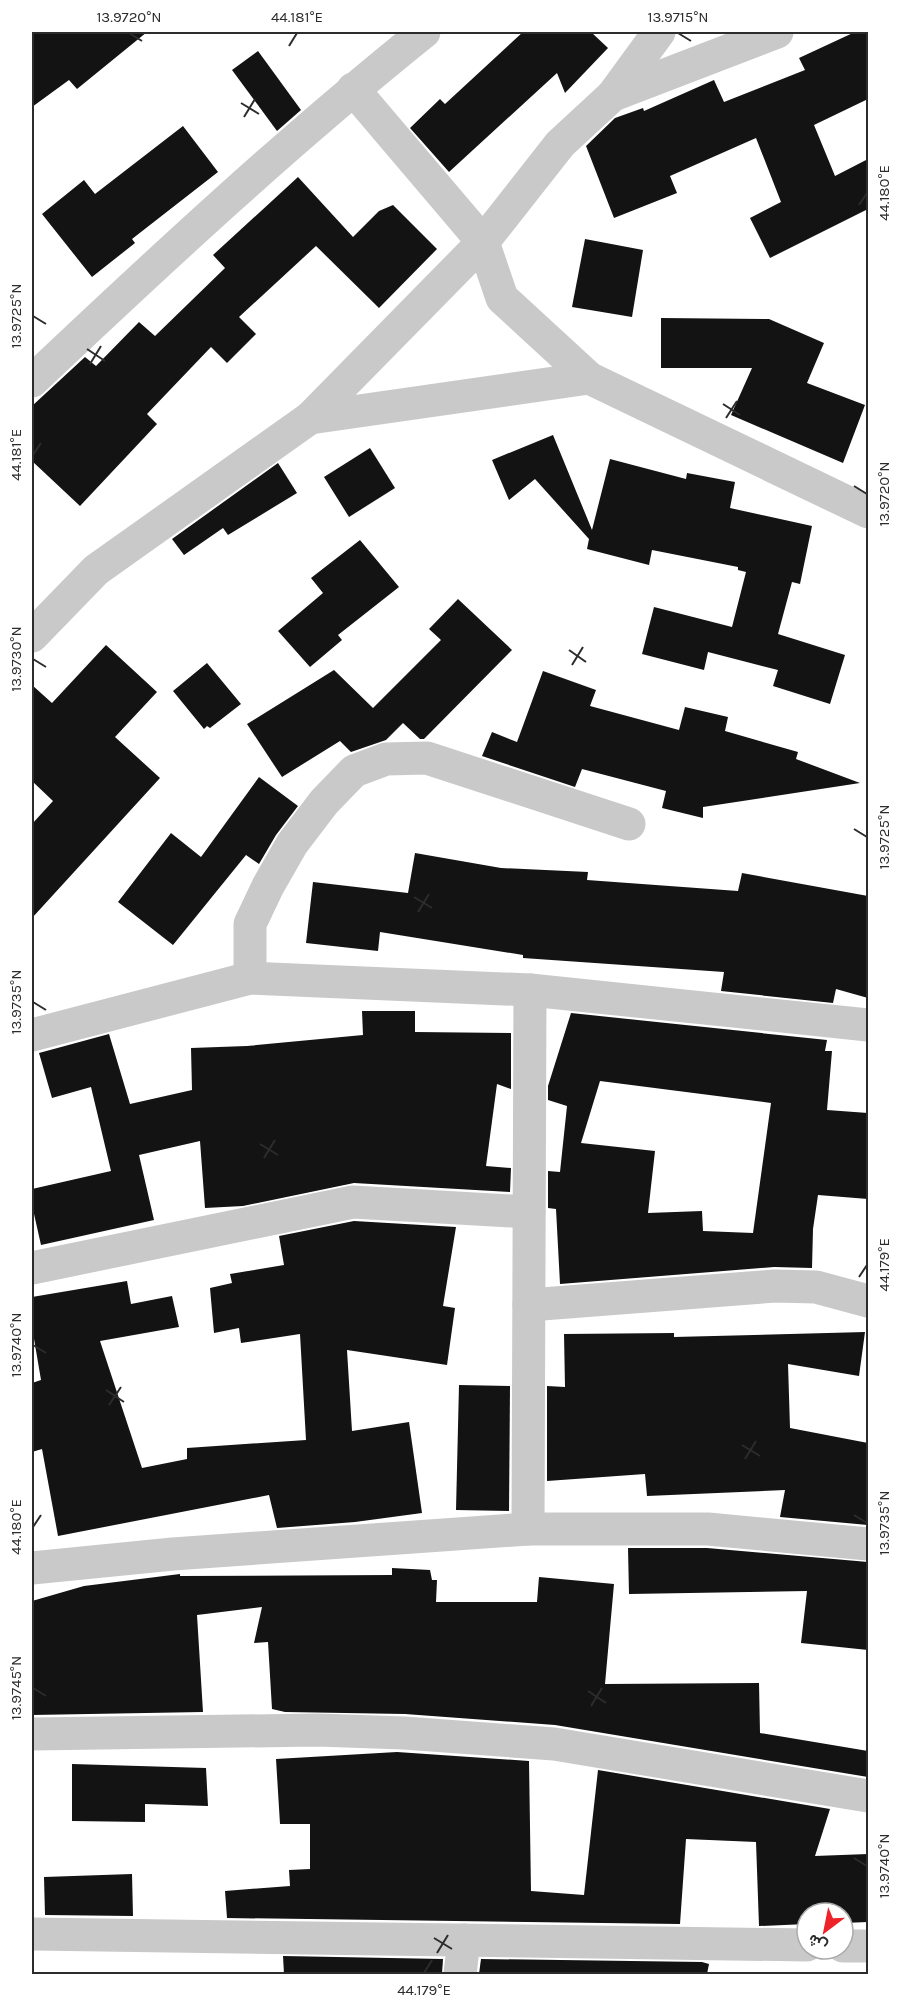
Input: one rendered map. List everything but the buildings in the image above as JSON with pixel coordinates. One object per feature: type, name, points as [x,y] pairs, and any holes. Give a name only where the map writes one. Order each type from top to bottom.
[{"type":"street","points":[[32,381],[183,238],[353,89],[424,32]]},
{"type":"street","points":[[32,636],[96,570],[310,417],[483,242],[560,144],[613,95],[659,32]]},
{"type":"street","points":[[613,95],[777,32]]},
{"type":"street","points":[[353,89],[483,242],[502,298],[589,378],[868,512]]},
{"type":"street","points":[[310,417],[589,378]]},
{"type":"street","points":[[250,978],[250,924],[268,886],[292,844],[324,802],[354,771],[386,759],[427,758],[629,824]]},
{"type":"street","points":[[32,1035],[250,978],[530,990],[868,1025]]},
{"type":"street","points":[[528,1529],[530,990]]},
{"type":"street","points":[[32,1268],[353,1202],[529,1212]]},
{"type":"street","points":[[528,1305],[775,1286],[816,1287],[868,1301]]},
{"type":"street","points":[[32,1568],[173,1554],[528,1529],[708,1529],[868,1544]]},
{"type":"street","points":[[32,1734],[317,1730],[427,1734],[554,1744],[868,1796]]},
{"type":"street","points":[[32,1934],[795,1945]]},
{"type":"street","points":[[460,1974],[464,1940]]}]
